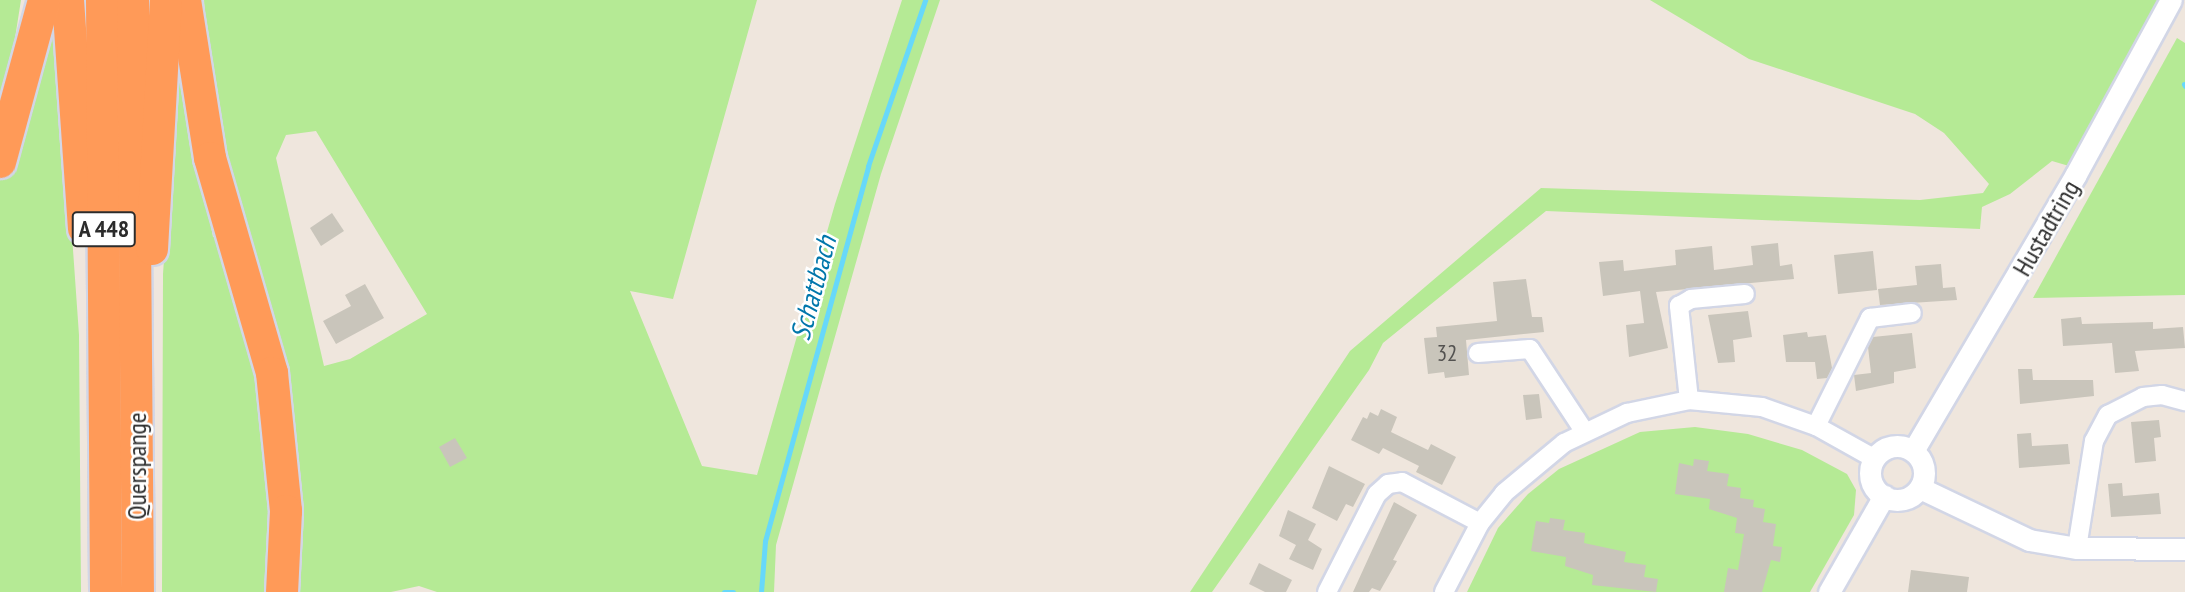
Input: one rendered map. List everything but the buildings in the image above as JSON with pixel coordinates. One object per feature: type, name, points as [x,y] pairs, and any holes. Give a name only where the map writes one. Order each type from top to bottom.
[{"type":"highway","points":[[0,162],[44,0]]},
{"type":"highway","points":[[68,0],[106,459]]},
{"type":"highway","name":"A 448","points":[[102,0],[106,459]]},
{"type":"highway","name":"A 448","points":[[133,0],[136,340]]},
{"type":"highway","points":[[136,340],[155,230],[166,0]]},
{"type":"highway","points":[[185,0],[215,178],[272,373],[286,511],[282,592]]},
{"type":"highway","name":"Querspange","points":[[136,340],[138,592]]},
{"type":"highway","name":"Querspange","points":[[106,459],[106,592]]},
{"type":"street","name":"Hustadtring","points":[[1913,451],[2063,198],[2171,0]]},
{"type":"street","points":[[1689,400],[1679,306],[1691,299],[1745,294]]},
{"type":"street","points":[[1816,426],[1870,318],[1912,313]]},
{"type":"street","points":[[1478,353],[1530,349],[1584,430]]},
{"type":"street","points":[[2077,548],[2094,441],[2108,415],[2143,397],[2162,395],[2185,401]]},
{"type":"street","points":[[1444,592],[1480,523],[1531,467],[1584,430],[1627,412],[1689,400],[1762,407],[1816,426],[1875,459]]},
{"type":"street","points":[[1889,447],[1913,451],[1924,468],[1920,488],[1906,498],[1884,496],[1872,482],[1875,459],[1889,447]]},
{"type":"street","points":[[1327,592],[1377,495],[1388,484],[1402,482],[1480,523]]},
{"type":"street","points":[[1920,488],[2029,540],[2077,548],[2185,549]]},
{"type":"street","points":[[1829,592],[1884,496]]},
{"type":"green space","points":[[0,0],[21,0],[10,70],[42,69],[50,36],[58,36],[79,335],[81,592],[0,592]]},
{"type":"green space","points":[[204,0],[757,0],[673,299],[630,291],[702,466],[757,475],[835,204],[902,0],[940,0],[881,174],[776,545],[774,592],[437,592],[419,586],[391,592],[162,592],[163,274],[176,83],[184,83],[213,237],[243,230],[211,96]],"holes":[[[316,131],[427,314],[350,359],[324,366],[276,158],[286,135]]]},
{"type":"green space","points":[[1650,0],[2159,0],[2069,166],[2052,161],[2010,194],[1982,207],[1980,229],[1546,211],[1383,343],[1369,370],[1212,592],[1190,592],[1350,351],[1541,188],[1920,200],[1983,193],[1989,184],[1944,133],[1915,114],[1749,59]]},
{"type":"green space","points":[[2177,38],[2185,43],[2185,295],[2033,298]]},
{"type":"green space","points":[[1695,427],[1748,434],[1802,450],[1847,474],[1856,490],[1854,515],[1810,592],[1467,592],[1498,528],[1528,494],[1559,469],[1640,432]]},
{"type":"waterway","name":"Schattbach","points":[[761,592],[765,541],[868,166],[925,0]]},
{"type":"waterway","points":[[724,592],[733,592]]}]
